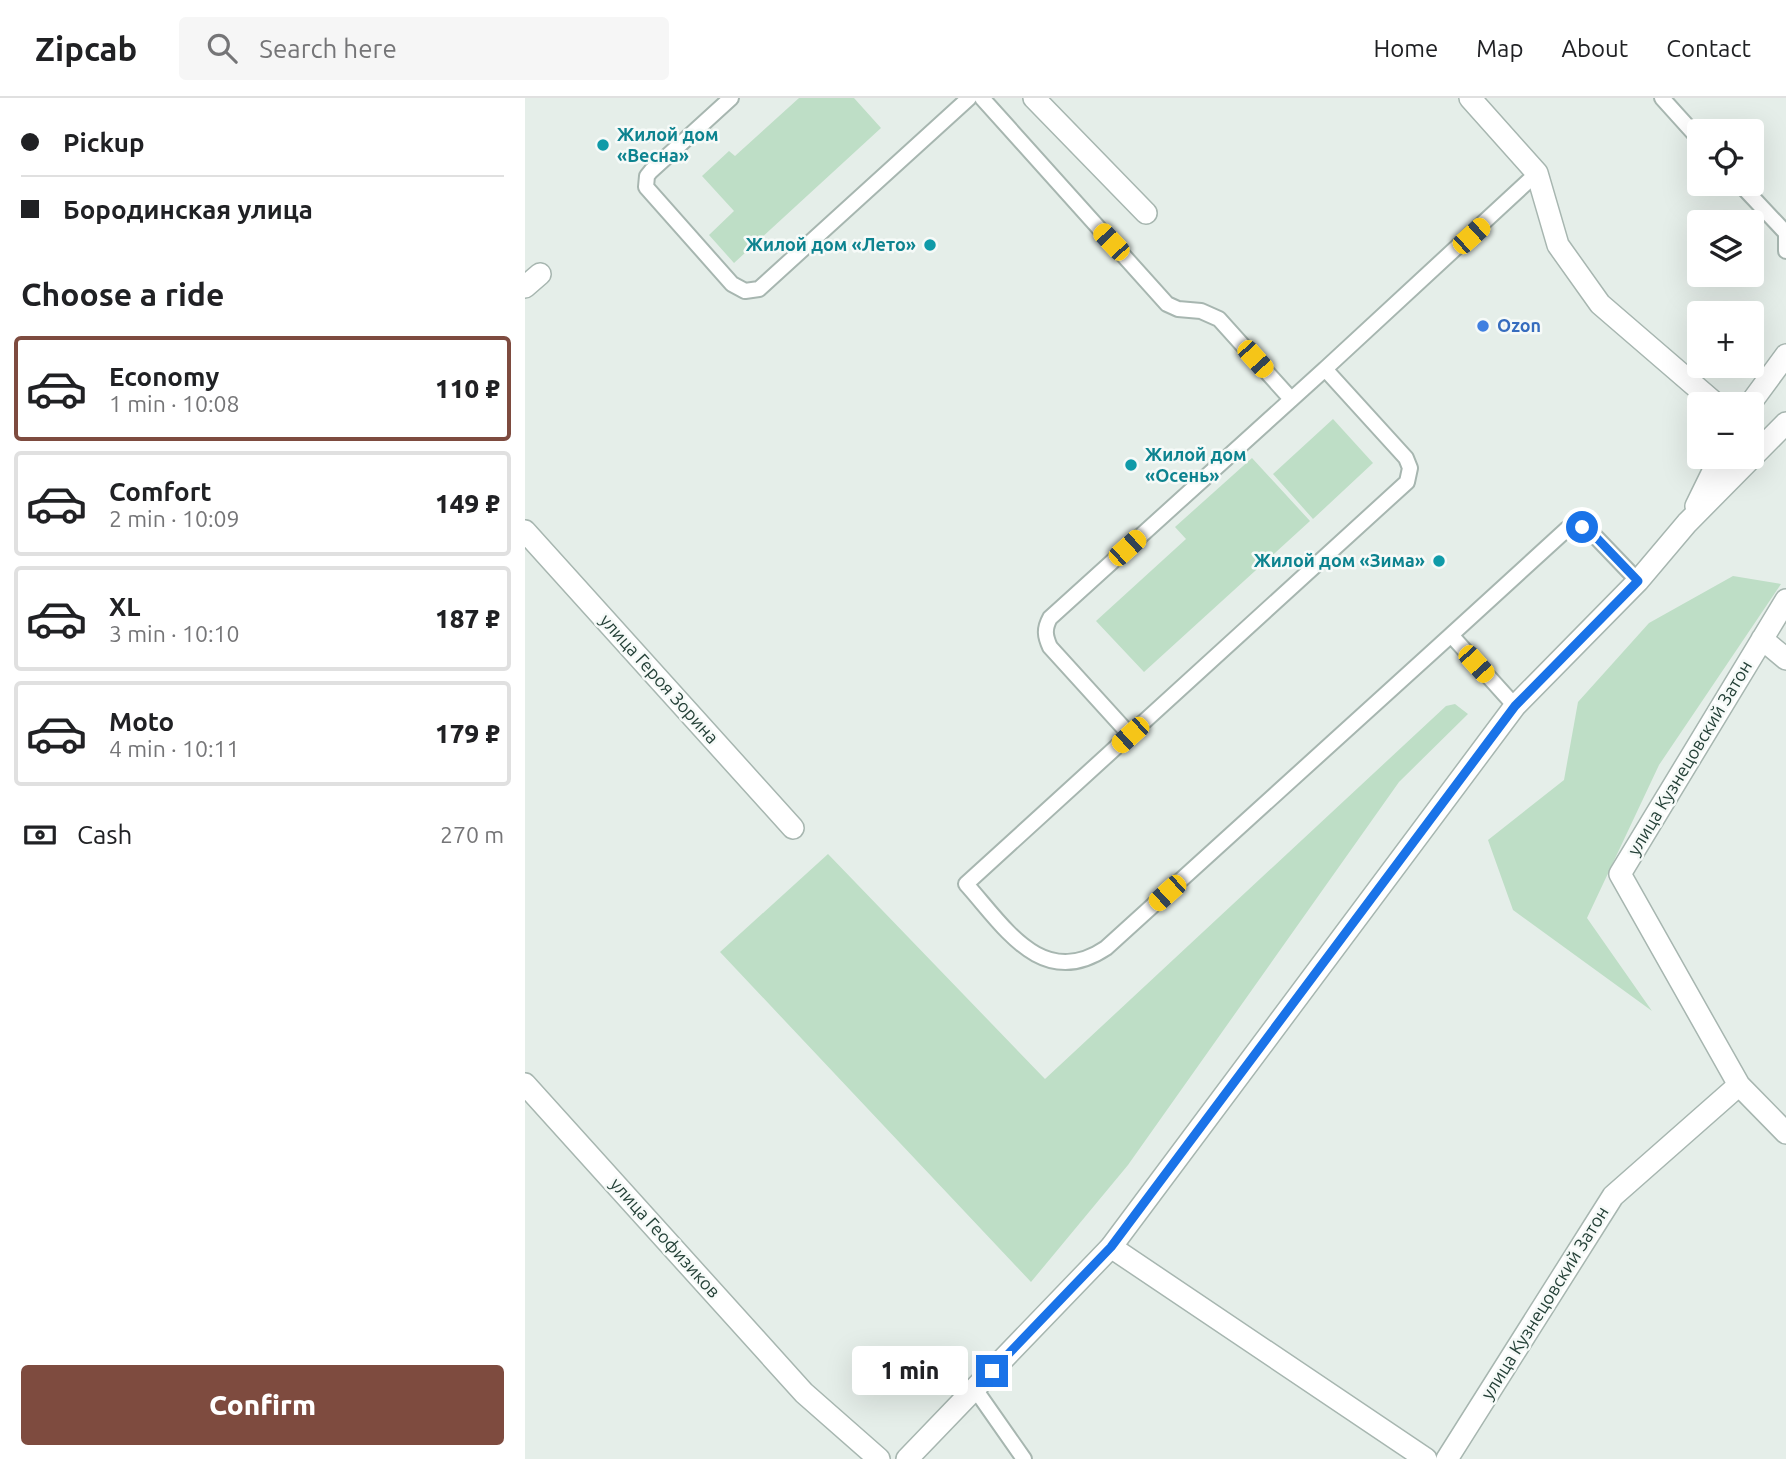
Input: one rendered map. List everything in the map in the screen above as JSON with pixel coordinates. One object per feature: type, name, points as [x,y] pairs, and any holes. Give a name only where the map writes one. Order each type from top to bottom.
[{"type":"street","points":[[1034,98],[1146,213]]},
{"type":"street","points":[[1471,98],[1537,173],[1558,245],[1600,304],[1702,392]]},
{"type":"street","points":[[1759,392],[1786,355]]},
{"type":"street","points":[[908,1459],[1111,1247],[1515,706],[1638,581],[1687,523],[1786,422]]},
{"type":"street","points":[[1687,523],[1714,469]]},
{"type":"street","name":"улица Героя Зорина","points":[[525,531],[793,828]]},
{"type":"street","name":"улица Кузнецовский Затон","points":[[1447,1459],[1613,1196],[1739,1085],[1620,874],[1786,600]]},
{"type":"street","points":[[1762,639],[1786,659]]},
{"type":"street","name":"улица Геофизиков","points":[[525,1084],[804,1392],[879,1459]]},
{"type":"street","points":[[1739,1085],[1786,1133]]},
{"type":"street","points":[[1111,1247],[1426,1459]]},
{"type":"lane","points":[[731,98],[650,171],[646,187],[732,284],[738,289],[751,292],[759,289],[969,98]]},
{"type":"lane","points":[[982,98],[1167,304],[1178,309],[1201,311],[1219,319],[1291,399]]},
{"type":"lane","points":[[1662,98],[1687,126]]},
{"type":"lane","points":[[1130,735],[1050,647],[1046,639],[1046,625],[1537,173]]},
{"type":"lane","points":[[1752,196],[1786,232],[1786,251]]},
{"type":"lane","points":[[1325,369],[1406,458],[1410,468],[1408,482],[966,884],[1026,950],[1044,959],[1065,963],[1097,955],[1106,948],[1567,529],[1582,527],[1592,533],[1638,581]]},
{"type":"lane","points":[[1451,635],[1515,706]]},
{"type":"lane","points":[[975,1389],[1024,1459]]},
{"type":"green space","points":[[799,98],[854,98],[881,128],[734,263],[709,235],[734,211],[702,176],[729,151],[735,156]]},
{"type":"green space","points":[[1333,419],[1373,463],[1313,519],[1273,474]]},
{"type":"green space","points":[[1252,458],[1310,521],[1144,672],[1096,621],[1186,539],[1175,527]]},
{"type":"green space","points":[[1733,576],[1781,584],[1659,765],[1587,918],[1652,1011],[1513,910],[1488,840],[1564,780],[1578,702],[1649,623]]},
{"type":"green space","points":[[1455,704],[1468,714],[1399,782],[1128,1165],[1031,1282],[720,952],[828,854],[1045,1079],[1446,706]]},
{"type":"place","name":"Жилой дом «Весна»","points":[[603,145]]},
{"type":"place","name":"Жилой дом «Лето»","points":[[930,245]]},
{"type":"place","name":"Ozon","points":[[1483,326]]},
{"type":"place","name":"Жилой дом «Осень»","points":[[1131,465]]},
{"type":"place","name":"Жилой дом «Зима»","points":[[1439,561]]},
{"type":"route","points":[[992,1371],[1111,1247],[1515,706],[1638,581],[1592,533],[1582,527]]}]
